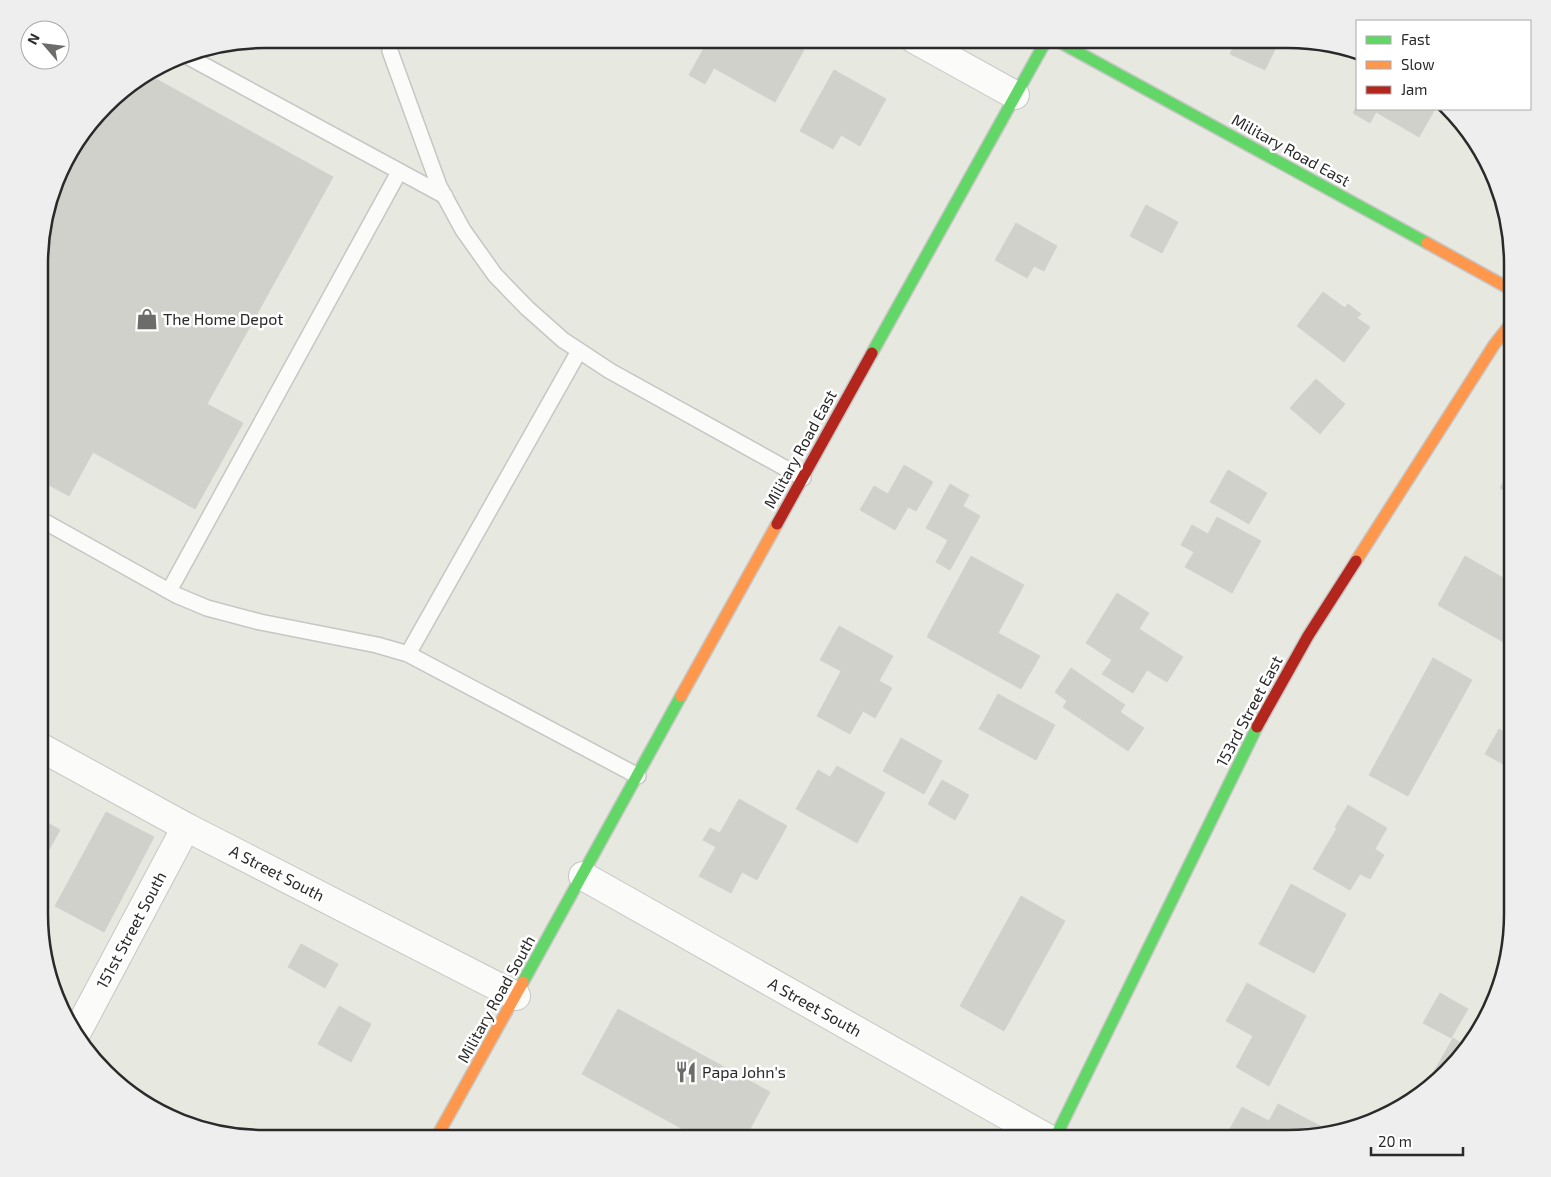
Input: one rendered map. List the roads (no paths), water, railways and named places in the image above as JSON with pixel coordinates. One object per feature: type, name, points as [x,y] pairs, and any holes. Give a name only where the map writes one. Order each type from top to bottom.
[{"type":"street","points":[[930,48],[1016,95]]},
{"type":"street","name":"Military Road East","points":[[583,876],[1042,48]]},
{"type":"street","name":"Military Road East","points":[[1070,48],[1503,285]]},
{"type":"street","name":"153rd Street East","points":[[1060,1130],[1250,739],[1308,636],[1503,334]]},
{"type":"street","name":"A Street South","points":[[48,750],[186,827],[516,996]]},
{"type":"street","name":"151st Street South","points":[[80,1027],[186,827]]},
{"type":"street","name":"A Street South","points":[[583,876],[1033,1130]]},
{"type":"street","name":"Military Road South","points":[[441,1130],[583,876]]},
{"type":"lane","points":[[390,51],[439,186],[463,230],[495,275],[527,308],[563,340],[579,351],[610,371],[803,478]]},
{"type":"lane","points":[[193,59],[444,196]]},
{"type":"lane","points":[[169,591],[400,172]]},
{"type":"lane","points":[[408,654],[579,351]]},
{"type":"lane","points":[[48,523],[169,591],[207,608],[260,622],[377,645],[408,654],[638,776]]},
{"type":"place","name":"The Home Depot","points":[[147,319]]},
{"type":"place","name":"Papa John's","points":[[686,1072]]}]
